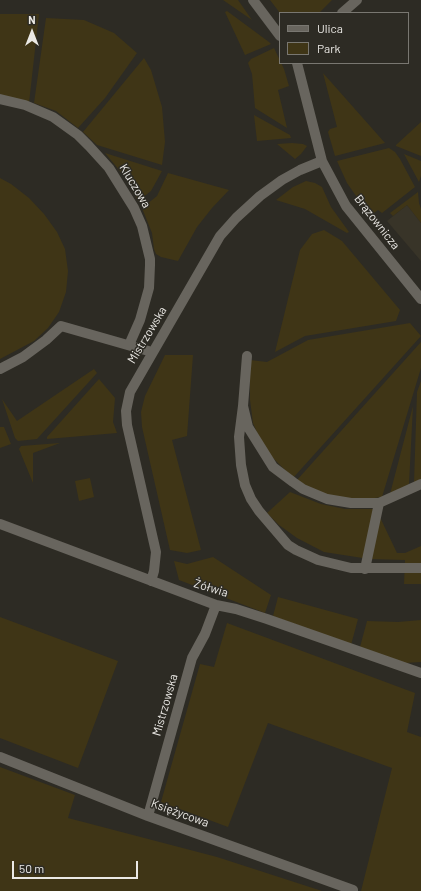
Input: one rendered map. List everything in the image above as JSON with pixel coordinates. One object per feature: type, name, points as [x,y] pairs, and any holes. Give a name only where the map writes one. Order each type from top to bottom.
[{"type":"street","points":[[253,0],[279,35]]},
{"type":"street","points":[[343,12],[357,0]]},
{"type":"street","name":"Brązownicza","points":[[297,64],[322,161],[346,206],[421,299]]},
{"type":"street","name":"Kluczowa","points":[[0,99],[25,105],[52,117],[78,135],[90,146],[109,168],[134,208],[142,226],[150,259],[149,288],[140,320],[129,345]]},
{"type":"street","name":"Mistrzowska","points":[[151,581],[154,571],[156,552],[127,425],[126,411],[130,392],[220,236],[236,218],[260,196],[282,180],[300,170],[322,161]]},
{"type":"street","points":[[0,369],[23,357],[46,340],[61,326],[152,352]]},
{"type":"street","points":[[247,356],[239,437],[241,465],[245,485],[259,512],[284,540],[296,550],[318,560],[351,568],[421,568]]},
{"type":"street","points":[[243,406],[248,427],[273,467],[303,488],[327,499],[351,503],[379,503],[421,484]]},
{"type":"street","points":[[365,569],[379,503]]},
{"type":"street","name":"Żółwia","points":[[0,524],[216,604],[267,618],[419,672]]},
{"type":"street","name":"Mistrzowska","points":[[148,816],[192,658],[205,634],[216,604]]},
{"type":"street","name":"Księżycowa","points":[[0,757],[148,816],[353,890]]},
{"type":"shaded area","points":[[407,205],[421,223],[421,261],[387,221]]},
{"type":"green space","points":[[223,0],[238,0],[252,20]]},
{"type":"green space","points":[[270,0],[332,0],[320,12],[279,12]]},
{"type":"green space","points":[[227,11],[271,44],[245,55],[225,12]]},
{"type":"green space","points":[[0,14],[39,14],[29,103],[0,95]]},
{"type":"green space","points":[[46,18],[84,20],[114,33],[137,53],[105,98],[78,128],[56,111],[34,103]]},
{"type":"green space","points":[[274,48],[279,58],[279,64],[282,64],[284,69],[289,86],[278,90],[287,128],[255,108],[252,74],[248,63],[251,59]]},
{"type":"green space","points":[[144,58],[151,70],[162,107],[165,142],[162,165],[97,145],[83,132]]},
{"type":"green space","points":[[323,73],[385,143],[335,156],[328,132],[330,129],[337,127]]},
{"type":"green space","points":[[254,115],[290,135],[291,138],[257,141]]},
{"type":"green space","points":[[421,122],[421,156],[396,146],[396,145]]},
{"type":"green space","points":[[292,143],[307,146],[295,159],[277,144]]},
{"type":"green space","points":[[389,148],[395,152],[400,159],[415,187],[382,213],[378,210],[370,216],[347,183],[337,161]]},
{"type":"green space","points":[[105,153],[162,171],[151,191],[138,201],[125,177]]},
{"type":"green space","points":[[404,154],[421,161],[421,176],[419,182]]},
{"type":"green space","points":[[168,173],[229,190],[197,227],[178,261],[161,257],[156,254],[152,233],[142,208],[157,196]]},
{"type":"green space","points":[[0,178],[11,184],[29,198],[44,214],[57,232],[65,249],[68,271],[66,292],[59,312],[48,328],[34,341],[0,359]]},
{"type":"green space","points":[[306,181],[315,183],[322,187],[331,207],[349,232],[347,233],[305,209],[276,200],[293,187]]},
{"type":"green space","points":[[418,192],[421,209],[421,223],[407,205],[393,216],[390,213]]},
{"type":"green space","points":[[324,230],[342,241],[400,310],[396,321],[305,336],[275,352],[300,250],[312,234]]},
{"type":"green space","points":[[410,323],[421,336],[293,478],[269,454],[262,444],[253,423],[250,400],[250,360],[267,362],[308,340]]},
{"type":"green space","points":[[421,342],[421,368],[382,497],[351,499],[328,495],[310,488],[297,480]]},
{"type":"green space","points":[[165,355],[193,355],[187,436],[172,440],[201,550],[187,553],[170,550],[142,427],[141,412],[145,396]]},
{"type":"green space","points":[[94,369],[97,373],[37,439],[18,441],[15,438],[2,399],[17,421]]},
{"type":"green space","points":[[99,379],[115,398],[113,422],[117,433],[47,439],[47,437]]},
{"type":"green space","points":[[421,381],[421,480],[414,483],[417,392]]},
{"type":"green space","points":[[413,406],[409,484],[390,494]]},
{"type":"green space","points":[[0,427],[4,427],[11,444],[0,448]]},
{"type":"green space","points":[[60,443],[33,453],[33,483],[19,449],[21,446]]},
{"type":"green space","points":[[90,478],[94,497],[79,501],[75,481]]},
{"type":"green space","points":[[290,492],[321,504],[345,509],[376,509],[397,553],[405,553],[421,546],[421,584],[404,584],[405,560],[369,559],[324,552],[297,538],[279,525],[267,513]]},
{"type":"green space","points":[[213,557],[271,595],[265,613],[179,580],[174,561],[187,564]]},
{"type":"green space","points":[[278,597],[358,619],[351,645],[273,616]]},
{"type":"green space","points":[[0,617],[118,661],[78,768],[0,738]]},
{"type":"green space","points":[[421,620],[421,662],[404,663],[360,647],[367,621],[398,622]]},
{"type":"green space","points":[[227,623],[415,693],[407,732],[421,737],[421,891],[361,891],[392,768],[268,723],[228,827],[161,802],[200,664],[214,667]]},
{"type":"green space","points":[[0,767],[75,795],[68,818],[217,857],[322,891],[0,891]]}]
